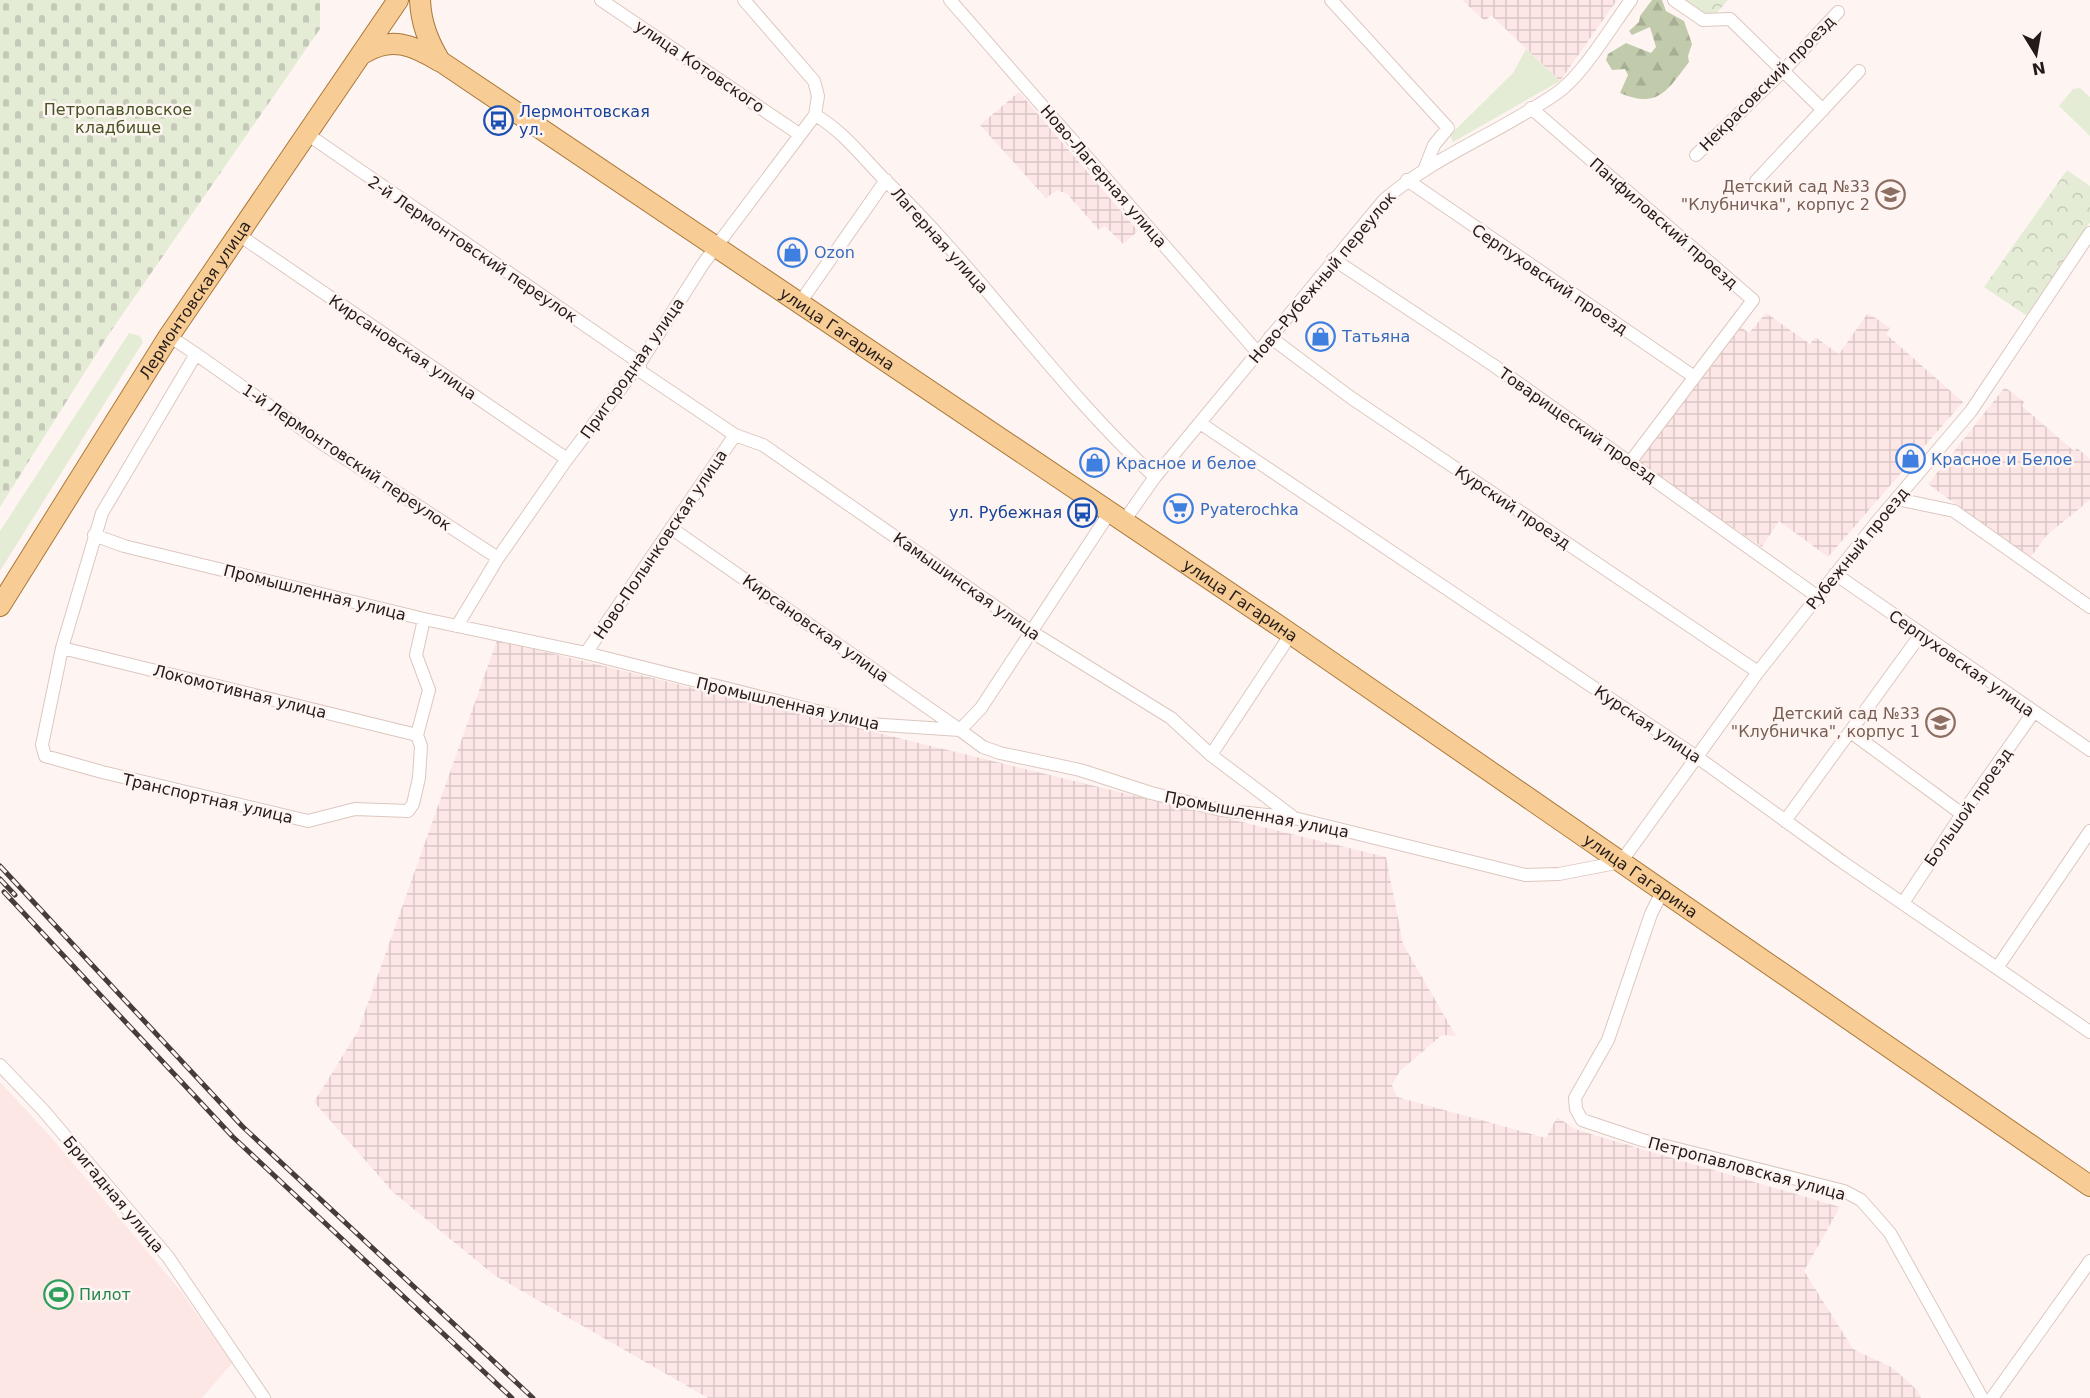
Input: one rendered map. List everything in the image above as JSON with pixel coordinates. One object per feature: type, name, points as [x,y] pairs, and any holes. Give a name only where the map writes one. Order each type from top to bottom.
[{"type":"main road","name":"Лермонтовская улица","points":[[0,606],[169,336],[398,0]]},
{"type":"main road","name":"улица Гагарина","points":[[420,0],[421,17],[427,39],[440,61],[714,248],[1291,634],[2090,1186]]},
{"type":"main road","points":[[364,53],[375,46],[400,43],[421,50],[440,61]]},
{"type":"street","name":"улица Котовского","points":[[601,0],[799,134]]},
{"type":"street","points":[[744,0],[814,81],[818,96],[815,116]]},
{"type":"street","name":"Ново-Лагерная улица","points":[[950,0],[1258,352]]},
{"type":"street","points":[[1331,0],[1448,128],[1434,145],[1425,168]]},
{"type":"street","name":"Ново-Рубежный переулок","points":[[960,730],[981,708],[1032,632],[1117,516],[1155,477],[1384,200],[1425,168],[1558,93],[1576,75],[1631,0]]},
{"type":"street","points":[[1674,0],[1703,20],[1731,19],[1823,110]]},
{"type":"street","name":"Некрасовский проезд","points":[[1696,155],[1784,70],[1839,12]]},
{"type":"street","points":[[1756,181],[1859,71]]},
{"type":"street","name":"Панфиловский проезд","points":[[1531,108],[1753,300],[1693,376],[1631,461]]},
{"type":"street","name":"Пригородная улица","points":[[457,626],[498,558],[567,459],[640,363],[714,248],[815,116]]},
{"type":"street","name":"Лагерная улица","points":[[815,116],[885,180],[939,234],[1091,414],[1155,477]]},
{"type":"street","name":"2-й Лермонтовский переулок","points":[[308,134],[640,363]]},
{"type":"street","points":[[799,304],[885,180]]},
{"type":"street","name":"Серпуховский проезд","points":[[1407,180],[1693,376]]},
{"type":"street","name":"Рубежный проезд","points":[[1621,862],[1758,672],[1835,574],[1971,411],[2090,233]]},
{"type":"street","name":"Кирсановская улица","points":[[239,235],[567,459]]},
{"type":"street","name":"Товарищеский проезд","points":[[1333,259],[1631,461],[1818,597]]},
{"type":"street","name":"1-й Лермонтовский переулок","points":[[169,336],[326,446],[498,558]]},
{"type":"street","name":"Курский проезд","points":[[1270,337],[1350,397],[1758,672]]},
{"type":"street","points":[[62,648],[102,513],[196,354]]},
{"type":"street","name":"Камышинская улица","points":[[640,363],[640,371],[735,435],[763,445],[1032,632],[1171,718],[1211,755],[1294,818]]},
{"type":"street","name":"Курская улица","points":[[1200,423],[1697,757],[1785,821],[2090,1032]]},
{"type":"street","name":"Ново-Полынковская улица","points":[[586,653],[735,435]]},
{"type":"street","points":[[1897,499],[1954,511],[2090,607]]},
{"type":"street","name":"Кирсановская улица","points":[[671,528],[960,730]]},
{"type":"street","name":"Промышленная улица","points":[[94,535],[124,546],[424,619],[586,653],[868,724],[960,730],[983,747],[1000,753],[1080,770],[1151,793],[1221,810],[1294,818],[1525,875],[1558,874],[1621,862]]},
{"type":"street","name":"Серпуховская улица","points":[[1835,574],[2033,713],[2090,750]]},
{"type":"street","points":[[417,735],[429,690],[417,655],[424,619]]},
{"type":"street","points":[[1211,755],[1291,634]]},
{"type":"street","points":[[1785,821],[1852,733],[1922,634]]},
{"type":"street","name":"Локомотивная улица","points":[[62,648],[417,735]]},
{"type":"street","name":"Транспортная улица","points":[[62,648],[42,745],[45,756],[102,772],[308,821],[355,809],[408,811],[413,804],[419,778],[421,746],[417,735]]},
{"type":"street","name":"Большой проезд","points":[[1903,903],[2033,713]]},
{"type":"street","points":[[1852,733],[1962,814]]},
{"type":"street","points":[[1997,968],[2090,831]]},
{"type":"street","name":"Петропавловская улица","points":[[1663,890],[1632,966],[1608,1040],[1575,1098],[1576,1109],[1582,1120],[1652,1143],[1844,1191],[1861,1200],[1890,1233],[1982,1398]]},
{"type":"street","name":"Бригадная улица","points":[[0,1065],[43,1110],[168,1257],[264,1398]]},
{"type":"street","points":[[1992,1398],[2090,1261]]},
{"type":"shaded area","points":[[1462,0],[1617,0],[1560,81],[1491,15],[1485,21]]},
{"type":"shaded area","points":[[1019,92],[1138,231],[1123,244],[1105,226],[1099,230],[1067,194],[1057,190],[1046,198],[980,125]]},
{"type":"shaded area","points":[[1766,313],[1810,344],[1815,337],[1839,354],[1868,313],[1890,328],[1886,334],[1963,402],[1828,557],[1779,521],[1762,547],[1637,463],[1741,327],[1749,333]]},
{"type":"shaded area","points":[[2005,387],[2024,402],[2022,406],[2074,451],[2077,448],[2090,459],[2090,500],[2047,535],[2030,558],[1928,484]]},
{"type":"shaded area","points":[[497,640],[1386,857],[1403,944],[1456,1036],[1442,1035],[1400,1071],[1392,1085],[1397,1097],[1546,1138],[1557,1117],[1575,1129],[1840,1207],[1804,1271],[1853,1349],[1893,1368],[1918,1391],[1921,1398],[708,1398],[494,1275],[393,1192],[314,1102],[358,1031]]},
{"type":"shaded area","points":[[0,1082],[50,1136],[180,1290],[232,1363],[202,1398],[0,1398]]},
{"type":"green space","name":"Петропавловское кладбище","points":[[0,0],[320,0],[320,29],[109,334],[0,507]]},
{"type":"green space","points":[[1652,0],[1662,0],[1666,11],[1684,21],[1692,44],[1688,56],[1689,62],[1668,89],[1653,98],[1644,99],[1620,93],[1628,75],[1625,69],[1612,70],[1606,60],[1608,54],[1626,43],[1651,53],[1656,47],[1650,27],[1632,35],[1629,31],[1639,22],[1640,16]]},
{"type":"green space","points":[[1683,0],[1728,0],[1714,16],[1703,15]]},
{"type":"green space","points":[[1526,49],[1560,81],[1453,142],[1450,135],[1513,73]]},
{"type":"green space","points":[[2080,88],[2090,97],[2090,136],[2059,106],[2073,89]]},
{"type":"green space","points":[[2067,170],[2090,186],[2090,222],[2027,316],[1984,287]]},
{"type":"green space","points":[[129,333],[140,336],[143,342],[0,571],[0,531]]},
{"type":"railway","points":[[0,866],[242,1126],[533,1398]]},
{"type":"railway","points":[[0,879],[15,895]]},
{"type":"railway","points":[[4,892],[233,1137],[512,1398]]},
{"type":"place","name":"Лермонтовская ул.","points":[[498,120]]},
{"type":"place","name":"Детский сад №33 \"Клубничка\", корпус 2","points":[[1891,195]]},
{"type":"place","name":"Ozon","points":[[793,252]]},
{"type":"place","name":"Татьяна","points":[[1321,336]]},
{"type":"place","name":"Красное и Белое","points":[[1910,459]]},
{"type":"place","name":"Красное и белое","points":[[1095,463]]},
{"type":"place","name":"Pyaterochka","points":[[1179,509]]},
{"type":"place","name":"ул. Рубежная","points":[[1083,512]]},
{"type":"place","name":"Детский сад №33 \"Клубничка\", корпус 1","points":[[1941,722]]},
{"type":"place","name":"Пилот","points":[[58,1294]]}]
